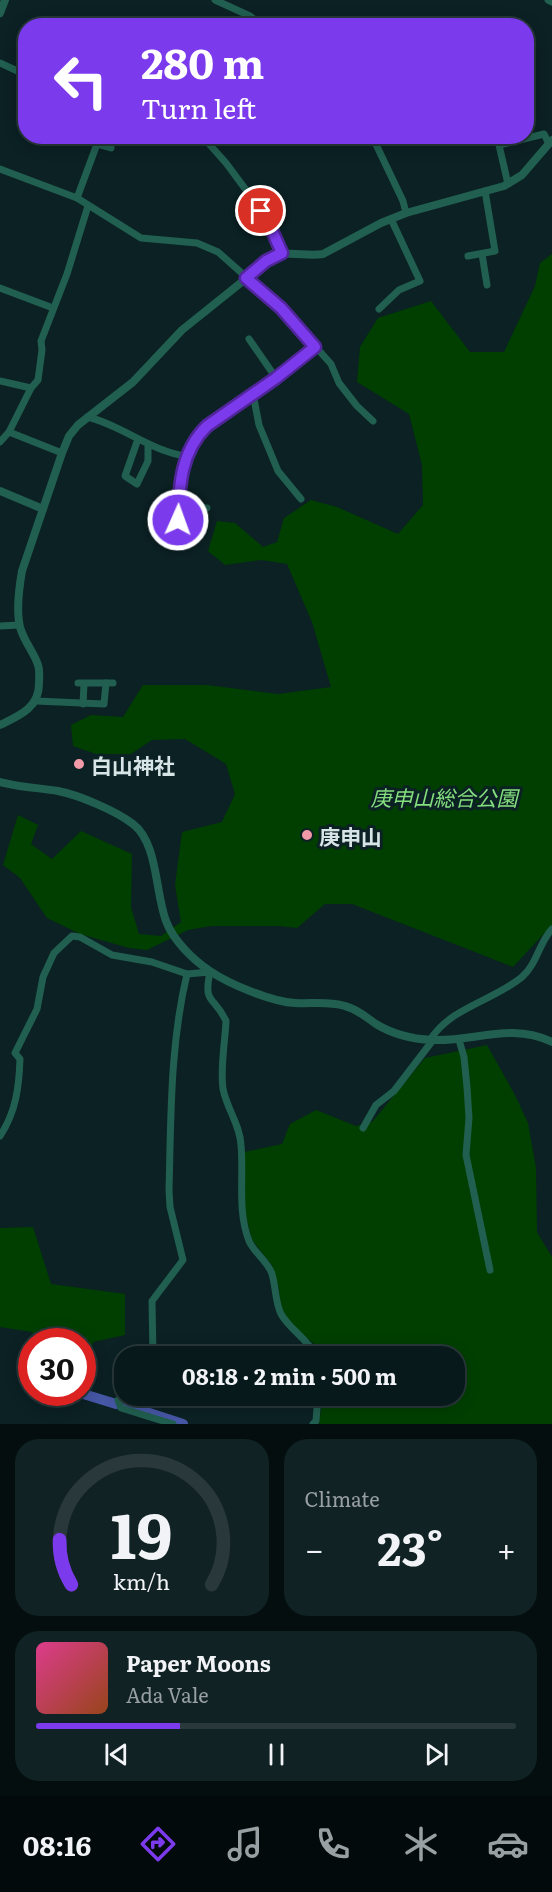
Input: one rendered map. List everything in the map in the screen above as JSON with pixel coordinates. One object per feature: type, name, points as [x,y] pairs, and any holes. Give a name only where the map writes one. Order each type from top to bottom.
[{"type":"street","points":[[0,13],[6,0]]},
{"type":"street","points":[[215,0],[253,18]]},
{"type":"street","points":[[0,63],[18,71]]},
{"type":"street","points":[[0,725],[30,709],[39,690],[38,664],[24,642],[19,624],[19,588],[22,571],[69,436],[87,417],[133,382],[182,330],[266,261],[282,253],[313,256],[322,254],[406,213],[508,184],[522,175],[550,142],[544,134],[534,136]]},
{"type":"street","points":[[77,198],[97,144],[111,148]]},
{"type":"street","points":[[209,144],[266,217],[282,253]]},
{"type":"street","points":[[376,144],[403,201],[406,213]]},
{"type":"street","points":[[503,144],[499,145],[508,184]]},
{"type":"street","points":[[0,169],[77,198],[143,239],[201,244],[218,252],[281,308],[331,364],[339,383],[373,421]]},
{"type":"street","points":[[468,256],[495,251],[485,191]]},
{"type":"street","points":[[0,442],[9,432],[31,388],[38,380],[41,341],[67,274],[88,206]]},
{"type":"street","points":[[380,309],[399,290],[420,281],[391,219]]},
{"type":"street","points":[[482,254],[488,285]]},
{"type":"street","points":[[0,288],[53,308]]},
{"type":"street","points":[[249,339],[276,378]]},
{"type":"street","points":[[178,520],[179,484],[186,456],[197,435],[315,347]]},
{"type":"street","points":[[0,381],[31,388]]},
{"type":"street","points":[[253,394],[259,425],[278,471],[301,499]]},
{"type":"street","points":[[87,417],[98,419],[148,444],[186,456]]},
{"type":"street","points":[[9,432],[62,453]]},
{"type":"street","points":[[138,439],[125,476],[137,484],[148,461],[148,444]]},
{"type":"street","points":[[0,492],[43,508]]},
{"type":"street","points":[[178,507],[207,508]]},
{"type":"street","points":[[0,626],[19,624]]},
{"type":"street","points":[[36,700],[83,704],[104,704],[109,683],[81,684],[83,704]]},
{"type":"street","points":[[0,782],[22,788],[75,795],[135,825],[144,835],[149,848],[166,922],[177,941],[210,972],[279,1001],[330,1003],[346,1006],[392,1033],[404,1037],[459,1040],[501,1032],[538,1035],[552,1042]]},
{"type":"street","points":[[363,1128],[376,1105],[394,1091],[439,1027],[452,1017],[508,986],[527,972],[552,929]]},
{"type":"street","points":[[0,1136],[12,1114],[18,1087],[20,1059],[15,1053],[37,1009],[43,977],[54,953],[72,936],[80,937],[112,955],[152,962],[187,974],[210,972]]},
{"type":"street","points":[[210,972],[208,996],[223,1013],[226,1021],[223,1088],[242,1144],[244,1225],[251,1246],[269,1267],[272,1274],[277,1304],[282,1315],[311,1346]]},
{"type":"street","points":[[153,1346],[152,1301],[183,1260],[170,1207],[169,1190],[174,1050],[187,974]]},
{"type":"street","points":[[459,1040],[468,1087],[469,1118],[466,1155],[490,1270]]},
{"type":"street","points":[[120,1406],[173,1424]]},
{"type":"street","points":[[313,1424],[316,1421],[317,1406]]},
{"type":"green space","name":"庚申山総合公園","points":[[552,254],[552,925],[513,967],[352,904],[325,904],[297,928],[211,926],[188,930],[147,950],[129,948],[80,934],[47,918],[20,878],[3,865],[18,815],[38,825],[31,844],[52,859],[81,831],[132,854],[131,907],[139,934],[161,936],[181,922],[175,885],[182,832],[222,822],[235,794],[226,764],[185,739],[152,740],[131,754],[96,754],[73,746],[71,725],[91,715],[123,717],[143,685],[207,685],[278,694],[331,687],[312,622],[287,564],[261,560],[225,565],[208,551],[217,521],[235,523],[263,547],[277,542],[284,518],[311,500],[337,507],[398,534],[423,505],[422,465],[409,414],[357,382],[360,347],[378,318],[431,301],[470,352],[504,352],[535,286],[540,263]]},
{"type":"green space","points":[[487,1045],[528,1123],[536,1168],[537,1232],[552,1257],[552,1424],[319,1424],[321,1406],[465,1406],[465,1346],[314,1346],[293,1326],[280,1309],[279,1289],[272,1265],[252,1240],[244,1208],[244,1152],[282,1144],[290,1124],[316,1110],[356,1126],[372,1122],[425,1058]]},
{"type":"green space","points":[[33,1227],[51,1284],[125,1294],[125,1335],[96,1341],[96,1328],[18,1328],[18,1330],[0,1327],[0,1228]]},
{"type":"waterway","points":[[96,1398],[114,1403]]},
{"type":"waterway","points":[[128,1406],[183,1424]]},
{"type":"place","name":"白山神社","points":[[79,764]]},
{"type":"place","name":"庚申山","points":[[307,835]]},
{"type":"route","points":[[178,520],[179,484],[186,456],[197,435],[315,347],[281,308],[246,278],[266,261],[282,253],[261,211]]}]
